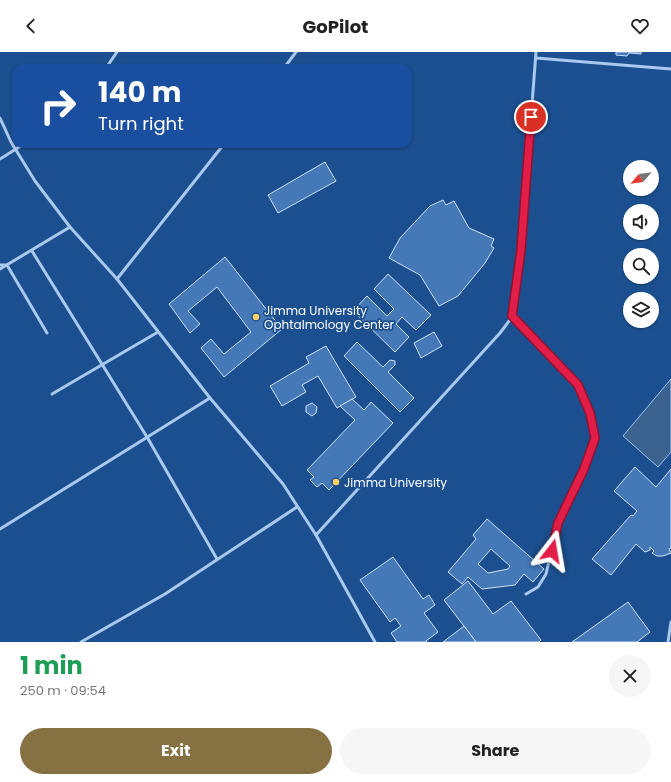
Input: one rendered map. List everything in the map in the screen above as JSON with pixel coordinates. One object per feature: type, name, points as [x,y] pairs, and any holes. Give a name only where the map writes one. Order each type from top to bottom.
[{"type":"lane","points":[[109,64],[117,52]]},
{"type":"lane","points":[[287,64],[296,52]]},
{"type":"lane","points":[[316,535],[500,334],[512,316],[521,250],[536,52]]},
{"type":"lane","points":[[536,58],[671,69]]},
{"type":"lane","points":[[0,118],[12,142]]},
{"type":"lane","points":[[0,159],[19,148]]},
{"type":"lane","points":[[117,279],[221,148]]},
{"type":"lane","points":[[16,150],[35,181],[70,227],[117,279],[210,398],[283,484],[316,535],[375,642]]},
{"type":"lane","points":[[0,269],[70,227]]},
{"type":"lane","points":[[32,251],[146,437],[217,559]]},
{"type":"lane","points":[[0,265],[7,265]]},
{"type":"lane","points":[[7,265],[47,333]]},
{"type":"lane","points":[[512,316],[578,385],[590,413],[595,438],[584,469],[558,523],[546,574],[538,587],[526,594]]},
{"type":"lane","points":[[52,394],[158,332]]},
{"type":"lane","points":[[0,529],[210,398]]},
{"type":"lane","points":[[81,642],[165,594],[297,507]]},
{"type":"lane","points":[[668,642],[671,622]]},
{"type":"water","points":[[671,379],[671,452],[658,467],[623,436]]},
{"type":"building","points":[[616,52],[641,52],[641,54],[629,53],[627,56],[616,55]]},
{"type":"building","points":[[325,162],[336,181],[278,213],[268,195]]},
{"type":"building","points":[[443,200],[446,205],[454,201],[469,228],[494,239],[491,246],[494,248],[485,263],[458,296],[439,306],[420,275],[389,258],[400,238],[430,206]]},
{"type":"building","name":"Jimma University Ophtalmology Center","points":[[225,257],[282,329],[224,377],[201,348],[211,339],[224,354],[251,332],[217,287],[188,311],[200,324],[190,333],[169,304]]},
{"type":"building","points":[[388,274],[431,315],[416,330],[402,317],[396,324],[409,337],[395,352],[353,311],[367,296],[387,316],[394,309],[374,289]]},
{"type":"building","points":[[434,332],[442,346],[421,358],[414,343]]},
{"type":"building","points":[[357,342],[383,367],[390,360],[395,361],[395,365],[388,372],[414,398],[400,412],[344,356]]},
{"type":"building","points":[[326,346],[356,397],[337,408],[318,376],[302,385],[306,392],[282,406],[270,386],[309,363],[306,357]]},
{"type":"building","points":[[352,399],[364,410],[371,402],[393,423],[329,490],[322,483],[317,487],[310,480],[314,477],[307,470],[355,420],[340,406]]},
{"type":"building","points":[[312,403],[317,407],[316,413],[312,416],[306,412],[306,406]]},
{"type":"building","points":[[635,467],[656,487],[671,469],[671,548],[669,549],[671,553],[663,556],[657,556],[652,553],[654,551],[650,547],[650,550],[645,552],[636,544],[611,575],[592,559],[631,515],[633,516],[637,511],[614,491]]},
{"type":"building","points":[[487,519],[544,569],[533,582],[524,574],[515,585],[482,589],[468,577],[462,584],[448,572],[476,539],[473,535]],"holes":[[[491,549],[510,566],[508,569],[488,573],[478,564]]]},
{"type":"building","points":[[393,557],[423,599],[429,595],[435,605],[424,613],[438,632],[426,641],[427,642],[397,642],[391,633],[401,626],[395,618],[390,622],[360,580]]},
{"type":"building","points":[[468,581],[493,614],[511,601],[541,640],[539,642],[476,642],[444,600]]},
{"type":"building","points":[[628,602],[650,632],[637,642],[572,642]]},
{"type":"building","points":[[464,626],[476,642],[443,642]]},
{"type":"place","name":"Jimma University Ophtalmology Center","points":[[256,317]]},
{"type":"place","name":"Jimma University","points":[[336,482]]},
{"type":"route","points":[[531,117],[521,250],[512,316],[578,385],[590,413],[595,438],[584,469],[558,523],[552,551]]}]
